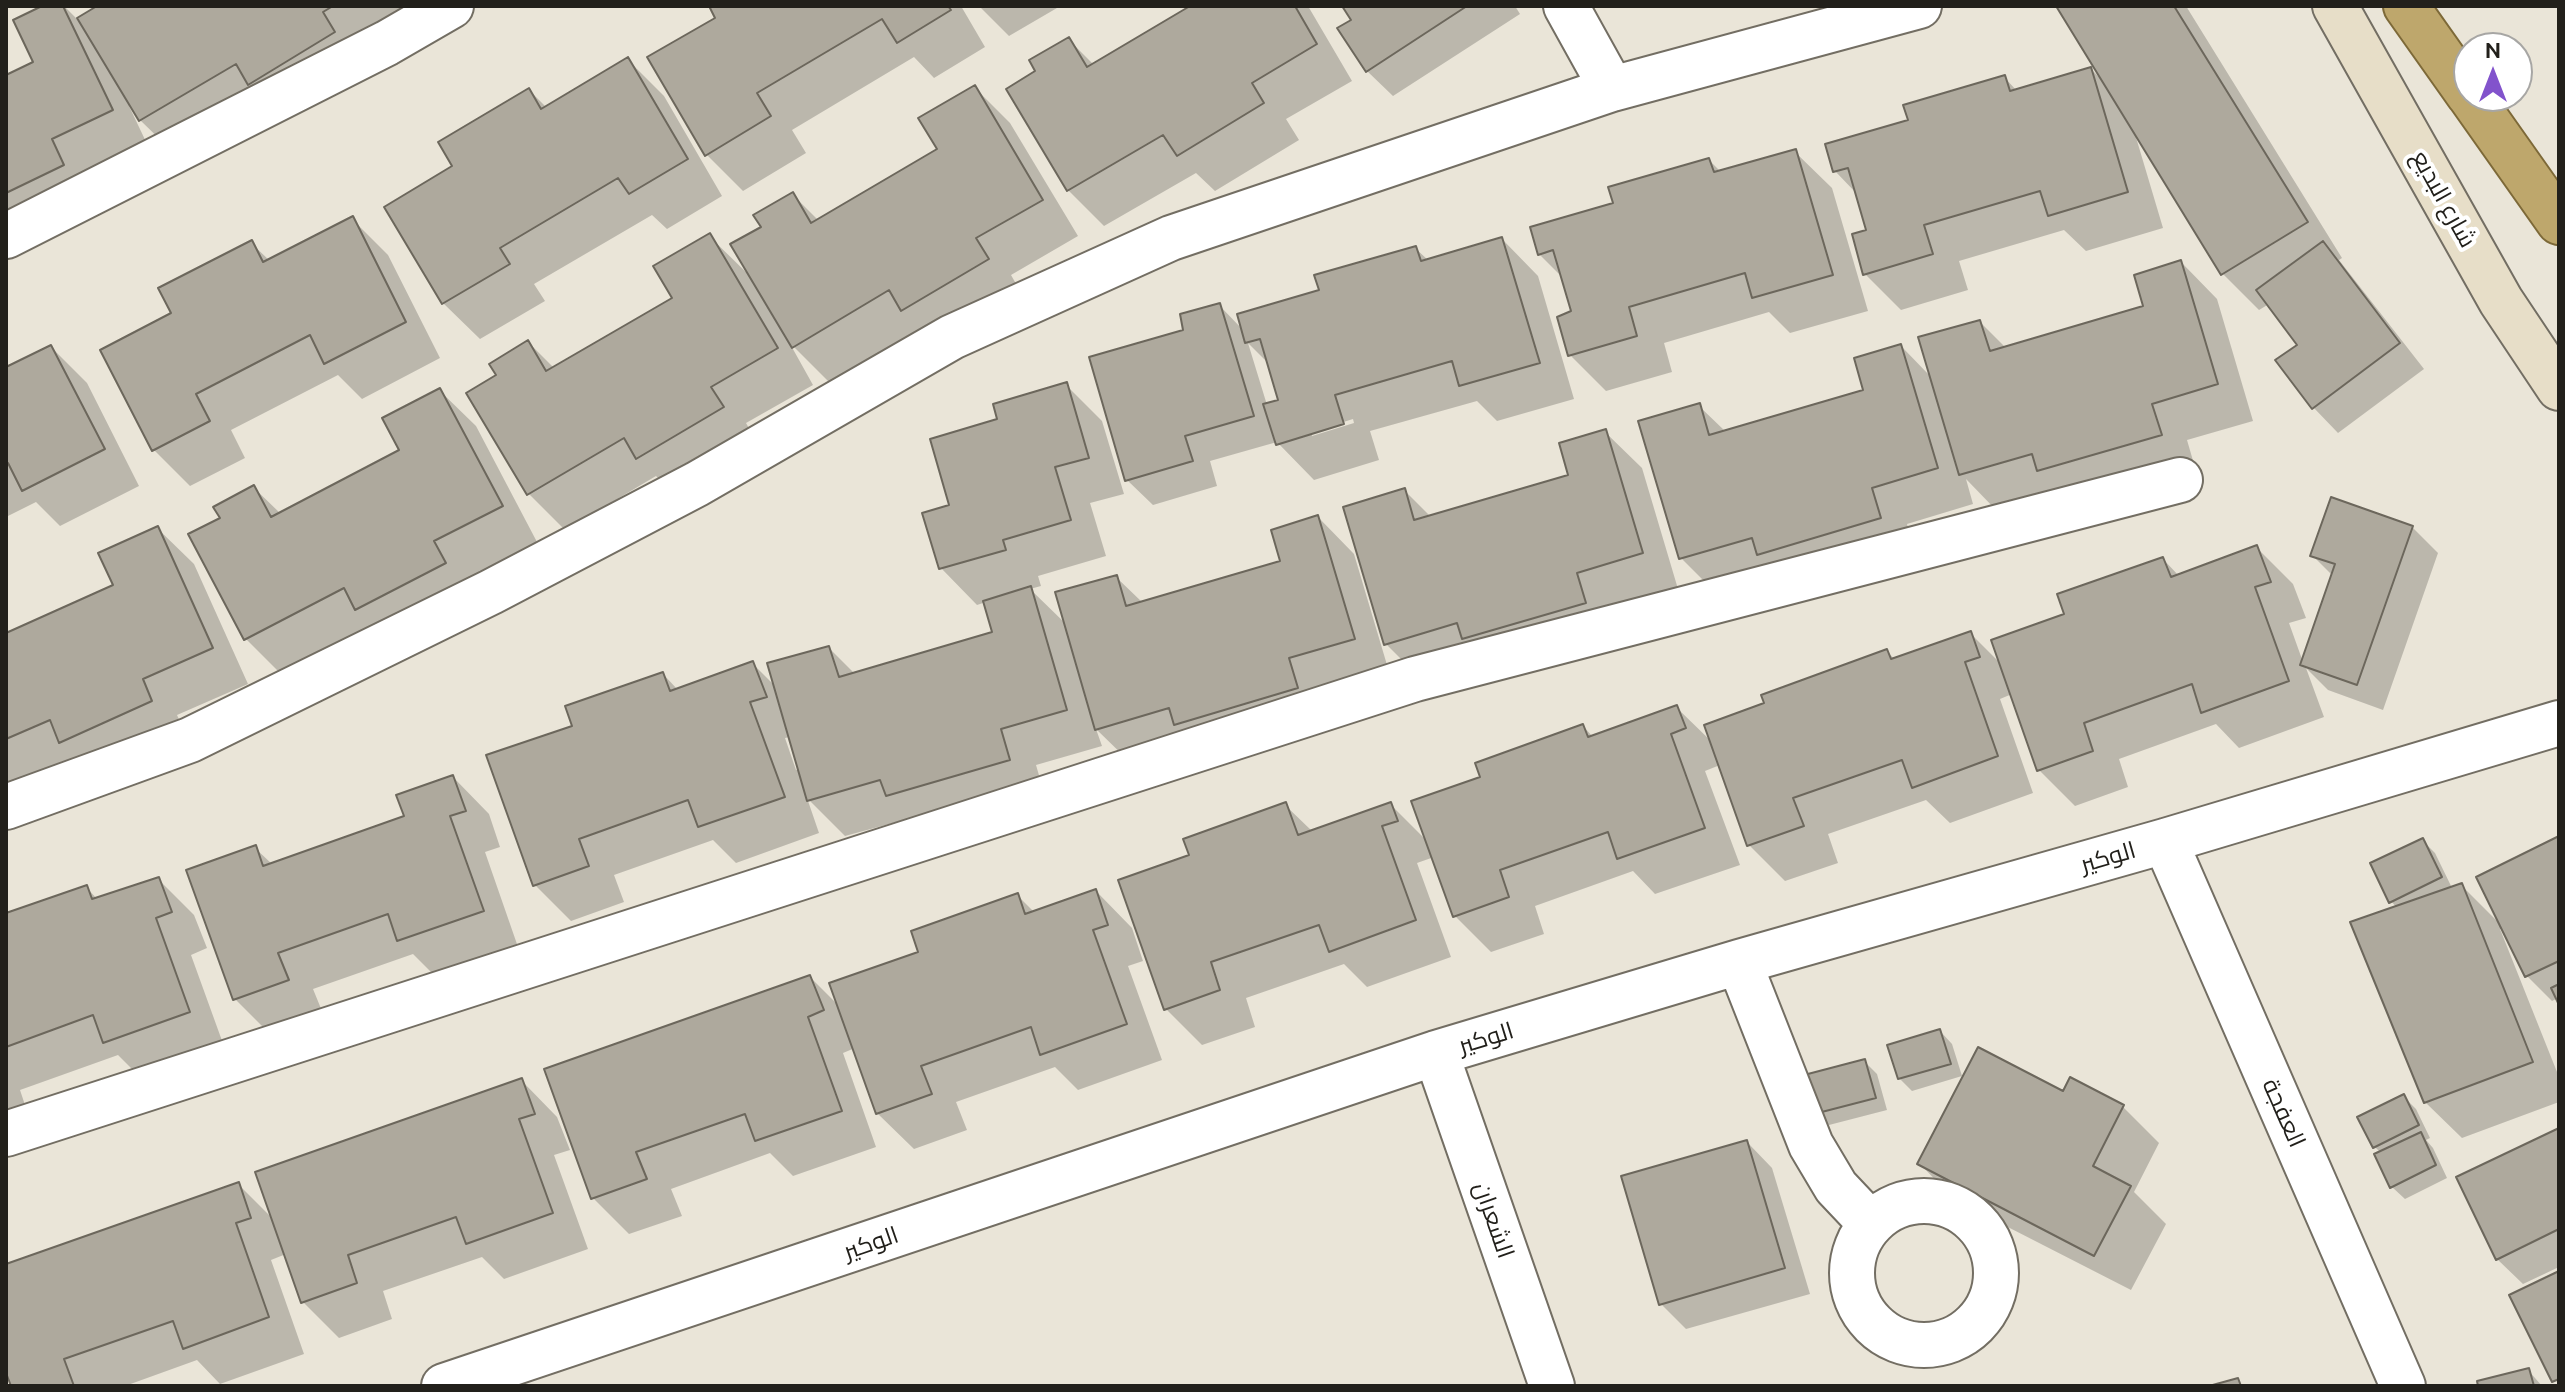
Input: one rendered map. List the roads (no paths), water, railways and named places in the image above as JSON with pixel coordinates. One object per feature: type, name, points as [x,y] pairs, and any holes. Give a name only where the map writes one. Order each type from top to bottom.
[{"type":"highway","points":[[2406,6],[2453,72]]},
{"type":"highway","points":[[2481,112],[2559,222]]},
{"type":"main road","name":"شارع البديع","points":[[2335,6],[2501,301],[2559,388]]},
{"type":"street","points":[[6,236],[373,50],[451,6]]},
{"type":"street","points":[[1566,6],[1612,89]]},
{"type":"street","points":[[6,807],[190,740],[491,592],[697,484],[952,337],[1171,238],[1612,89],[1919,6]]},
{"type":"street","points":[[6,1134],[1415,679],[2180,480]]},
{"type":"street","name":"الوكير","points":[[444,1386],[1436,1053],[1739,962],[2553,729]]},
{"type":"street","name":"العفجة","points":[[2165,841],[2403,1386]]},
{"type":"street","points":[[1739,962],[1811,1145],[1836,1187],[1870,1223]]},
{"type":"street","name":"الشعران","points":[[1436,1053],[1552,1386]]}]
